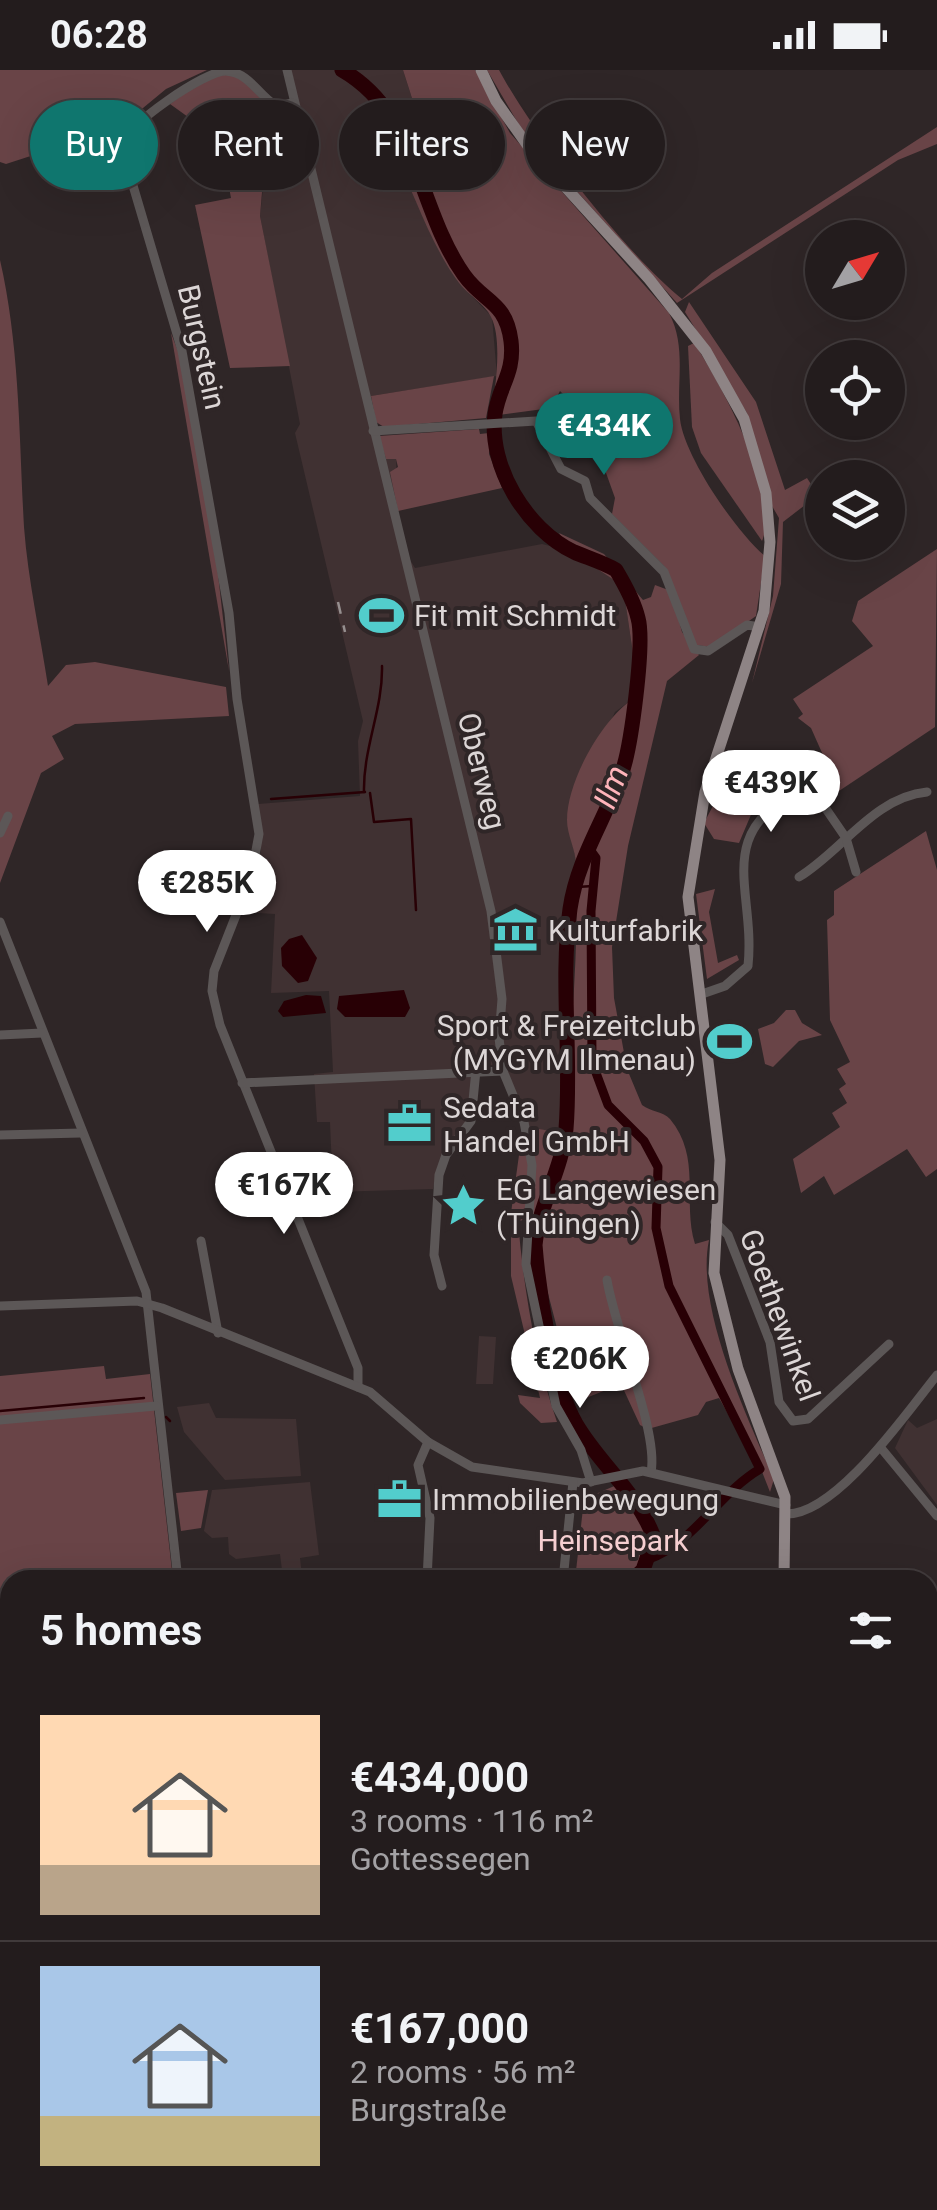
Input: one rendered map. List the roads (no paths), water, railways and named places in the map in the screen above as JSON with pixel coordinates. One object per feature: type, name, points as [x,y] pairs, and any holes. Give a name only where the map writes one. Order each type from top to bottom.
[{"type":"main road","points":[[480,70],[508,121],[676,311],[731,391],[752,439],[766,493],[770,542],[764,611],[705,792],[692,852],[689,916],[702,994],[720,1160],[713,1264],[741,1380],[786,1510],[784,1570]]},
{"type":"street","name":"Oberweg","points":[[287,70],[293,100]]},
{"type":"street","name":"Burgstein","points":[[242,1083],[220,1026],[212,981],[258,849],[229,613],[182,351],[120,145],[128,130],[201,76],[216,71],[242,74],[270,100]]},
{"type":"street","name":"Oberweg","points":[[315,190],[491,911],[502,1000],[499,1038],[503,1072],[530,1142],[526,1264],[556,1406],[581,1450],[591,1482]]},
{"type":"street","points":[[373,431],[487,421],[536,421],[561,469],[585,481],[590,498],[658,564],[672,588],[682,628],[694,649],[708,651],[747,625],[760,627]]},
{"type":"street","points":[[702,994],[725,986],[748,966],[742,869],[749,836],[761,816],[807,788],[846,838],[856,872]]},
{"type":"street","points":[[799,877],[830,857],[870,816],[927,792]]},
{"type":"street","points":[[0,834],[8,816]]},
{"type":"street","points":[[0,922],[149,1304],[156,1406],[177,1570]]},
{"type":"street","points":[[0,1035],[42,1033]]},
{"type":"street","points":[[442,1286],[434,1255],[439,1175],[446,1154],[471,1122],[476,1070]]},
{"type":"street","points":[[358,1388],[358,1368],[242,1083],[476,1070],[503,1072]]},
{"type":"street","points":[[0,1135],[81,1133]]},
{"type":"street","name":"Goethewinkel","points":[[716,1222],[728,1235],[770,1342],[779,1402],[793,1422],[808,1419],[890,1344]]},
{"type":"street","points":[[201,1241],[218,1333]]},
{"type":"street","points":[[607,1280],[615,1323],[652,1441],[651,1472]]},
{"type":"street","points":[[0,1306],[149,1304],[376,1396],[428,1442],[472,1467],[573,1482],[651,1472],[786,1510],[808,1511],[881,1448],[937,1375]]},
{"type":"street","points":[[0,1420],[156,1406]]},
{"type":"street","points":[[427,1570],[430,1518],[418,1465],[428,1442]]},
{"type":"street","points":[[881,1448],[937,1516]]},
{"type":"street","points":[[564,1570],[573,1482]]},
{"type":"waterway","name":"Ilm","points":[[342,70],[387,111],[414,164],[448,249],[464,275],[504,318],[512,352],[497,404],[494,434],[504,474],[514,494],[540,528],[557,542],[616,570],[638,618],[638,672],[625,762],[585,857],[570,909],[566,963],[566,1129],[535,1245],[548,1337],[568,1406],[586,1439],[629,1493],[654,1538],[643,1570]]},
{"type":"waterway","points":[[364,792],[382,666]]},
{"type":"waterway","points":[[271,799],[365,792]]},
{"type":"waterway","points":[[370,793],[374,822],[411,819],[416,910]]},
{"type":"waterway","points":[[588,847],[596,858],[591,911],[592,1062],[608,1105],[644,1141],[658,1167],[656,1228],[669,1286],[760,1469],[680,1542],[649,1559]]},
{"type":"waterway","points":[[577,887],[593,886]]},
{"type":"waterway","points":[[0,1411],[144,1398]]},
{"type":"waterway","points":[[166,1417],[170,1421]]},
{"type":"waterway","points":[[312,2210],[322,2210]]},
{"type":"railway","points":[[338,602],[345,632]]},
{"type":"place","name":"Fit mit Schmidt","points":[[381,615]]},
{"type":"place","name":"Kulturfabrik","points":[[515,930]]},
{"type":"place","name":"Sport & Freizeitclub (MYGYM Ilmenau)","points":[[729,1042]]},
{"type":"place","name":"Sedata Handel GmbH","points":[[410,1124]]},
{"type":"place","name":"EG Langewiesen (Thüingen)","points":[[463,1206]]},
{"type":"place","name":"Immobilienbewegung","points":[[399,1499]]},
{"type":"park label","name":"Heinsepark","points":[[613,1540]]}]
